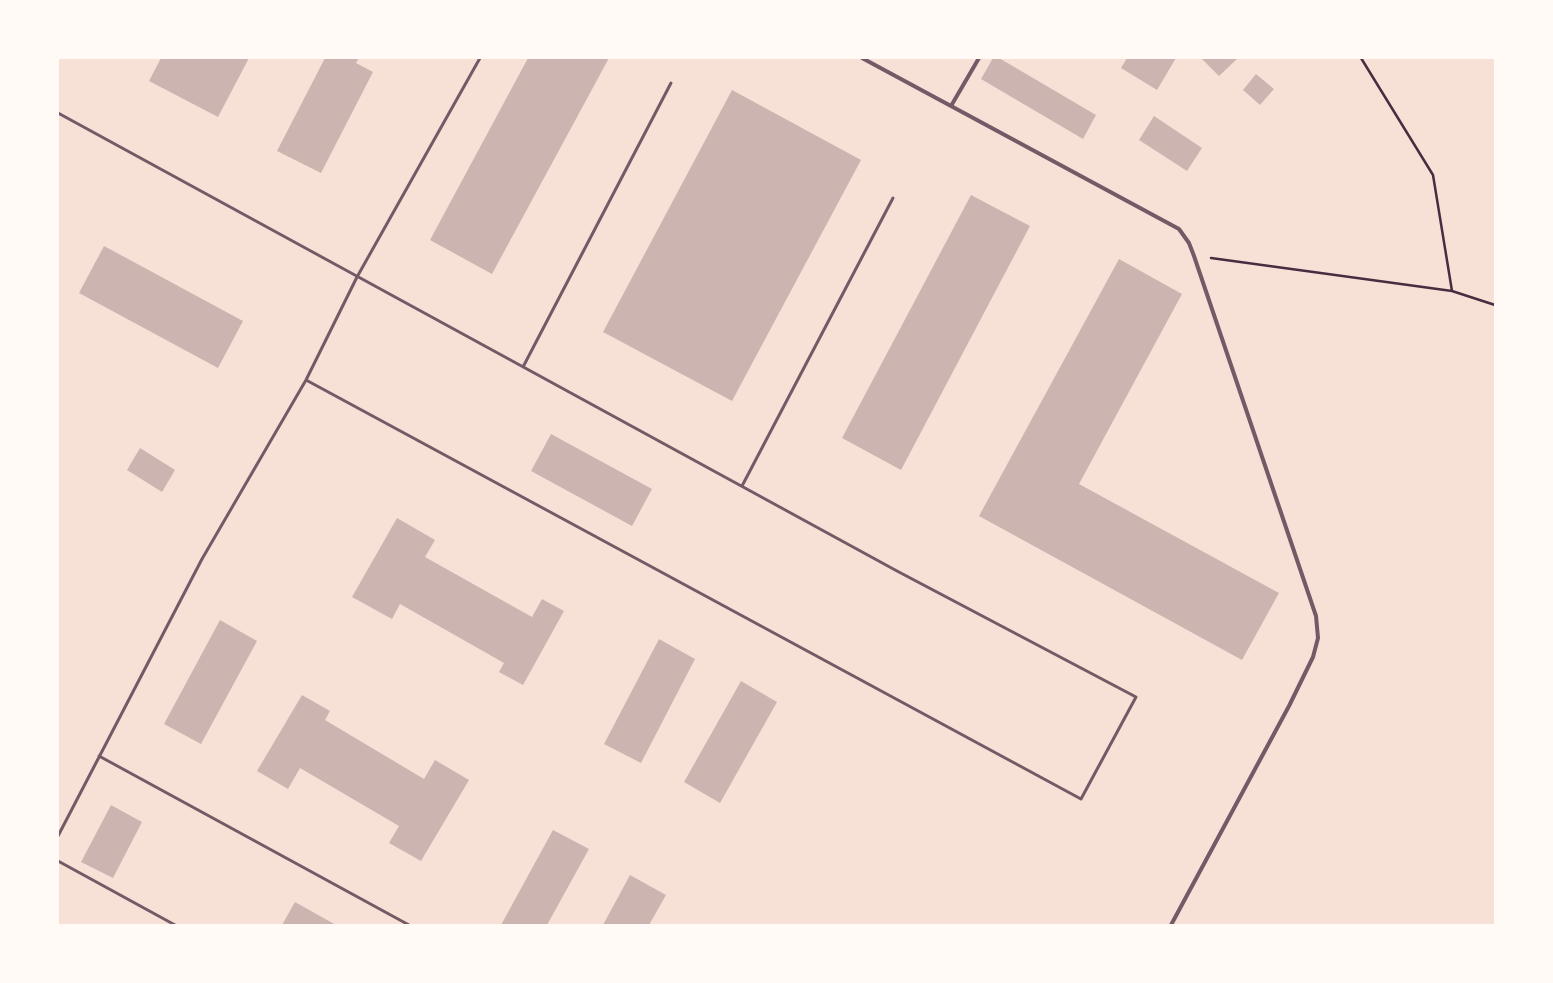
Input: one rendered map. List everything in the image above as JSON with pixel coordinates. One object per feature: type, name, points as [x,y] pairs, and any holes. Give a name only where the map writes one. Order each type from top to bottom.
[{"type":"street","points":[[862,58],[1179,229],[1189,243],[1194,256],[1316,616],[1318,638],[1313,658],[1289,706],[1171,925]]},
{"type":"street","points":[[951,106],[979,58]]},
{"type":"lane","points":[[58,836],[202,559],[306,380],[358,277],[480,58]]},
{"type":"lane","points":[[523,367],[671,83]]},
{"type":"lane","points":[[58,113],[897,571],[1136,697],[1081,799],[306,380]]},
{"type":"lane","points":[[742,486],[893,198]]},
{"type":"lane","points":[[99,756],[409,925]]},
{"type":"lane","points":[[58,861],[175,925]]},
{"type":"path","points":[[1361,58],[1433,175],[1452,290]]},
{"type":"path","points":[[1194,256],[1452,290],[1495,305]]},
{"type":"building","points":[[161,58],[249,58],[218,117],[149,81]]},
{"type":"building","points":[[325,58],[359,58],[356,63],[373,72],[321,173],[277,151]]},
{"type":"building","points":[[528,58],[609,58],[492,274],[430,240]]},
{"type":"building","points":[[993,58],[999,58],[1096,115],[1083,139],[981,79]]},
{"type":"building","points":[[1127,58],[1176,58],[1157,90],[1121,68]]},
{"type":"building","points":[[1201,58],[1238,58],[1219,76]]},
{"type":"building","points":[[1256,74],[1274,89],[1260,105],[1243,90]]},
{"type":"building","points":[[732,90],[861,160],[732,401],[603,332]]},
{"type":"building","points":[[1154,116],[1202,148],[1187,171],[1139,140]]},
{"type":"building","points":[[971,195],[1030,226],[901,470],[842,438]]},
{"type":"building","points":[[104,246],[243,321],[218,368],[79,293]]},
{"type":"building","points":[[1119,259],[1182,294],[1079,484],[1279,593],[1242,660],[979,516]]},
{"type":"building","points":[[551,434],[652,489],[632,526],[531,471]]},
{"type":"building","points":[[140,448],[175,470],[162,492],[127,470]]},
{"type":"building","points":[[397,518],[435,540],[425,557],[532,617],[542,599],[564,611],[523,685],[499,672],[504,663],[400,604],[392,619],[352,597]]},
{"type":"building","points":[[220,620],[257,641],[201,744],[164,724]]},
{"type":"building","points":[[659,639],[695,659],[641,763],[604,744]]},
{"type":"building","points":[[741,681],[777,702],[720,803],[684,782]]},
{"type":"building","points":[[302,695],[330,711],[325,720],[424,779],[435,760],[469,780],[421,861],[389,843],[399,826],[300,768],[288,789],[257,771]]},
{"type":"building","points":[[111,805],[142,822],[113,878],[81,862]]},
{"type":"building","points":[[553,830],[589,849],[547,925],[501,925]]},
{"type":"building","points":[[630,875],[666,895],[649,925],[603,925]]},
{"type":"building","points":[[295,902],[336,925],[282,925]]}]
